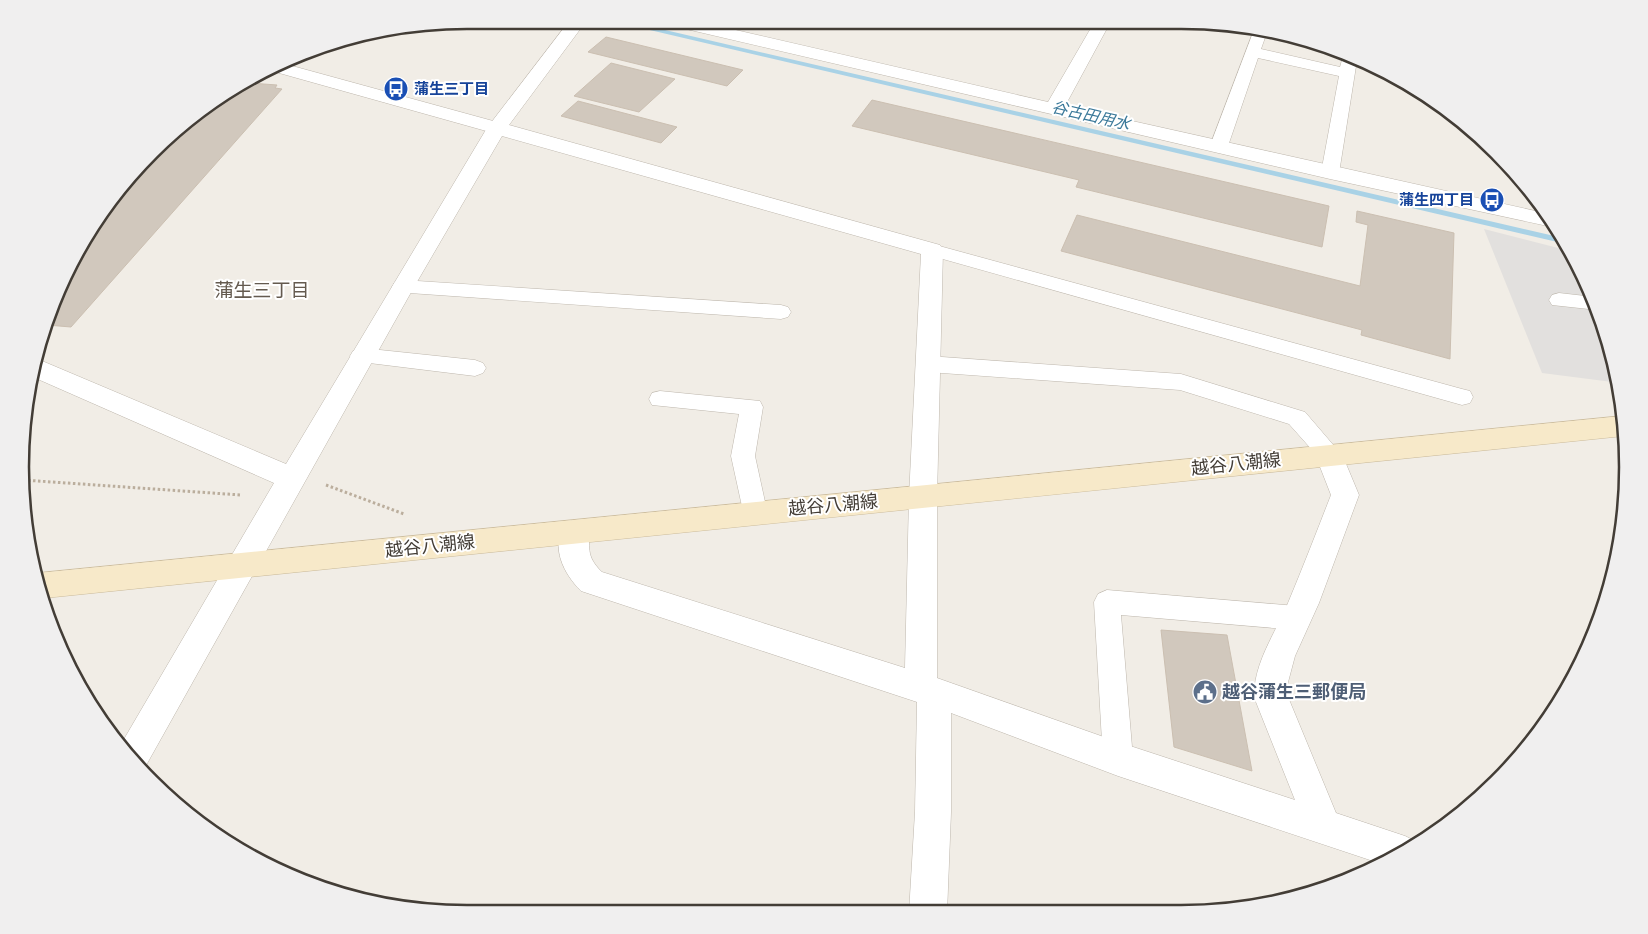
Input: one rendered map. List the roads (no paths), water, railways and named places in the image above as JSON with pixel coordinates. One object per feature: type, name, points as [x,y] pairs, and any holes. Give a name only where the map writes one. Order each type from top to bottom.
[{"type":"main road","name":"越谷八潮線","points":[[45,585],[574,532],[755,511],[923,497],[1329,454],[1617,427]]},
{"type":"street","points":[[135,752],[361,356],[497,128],[572,29]]},
{"type":"street","points":[[715,29],[1330,173],[1542,219]]},
{"type":"street","points":[[1054,108],[1098,29]]},
{"type":"street","points":[[283,69],[932,250],[923,497],[927,690],[933,812],[928,905]]},
{"type":"street","points":[[40,370],[289,483]]},
{"type":"street","points":[[1323,826],[1271,697],[1270,683],[1272,670],[1297,618],[1344,495],[1329,454]]},
{"type":"street","points":[[574,532],[573,556],[578,569],[592,582],[927,690],[1118,758],[1394,850]]},
{"type":"lane","points":[[1219,146],[1258,36]]},
{"type":"lane","points":[[1253,52],[1349,64],[1330,173]]},
{"type":"lane","points":[[932,250],[1462,397]]},
{"type":"lane","points":[[402,287],[781,312]]},
{"type":"lane","points":[[1559,300],[1588,303]]},
{"type":"lane","points":[[361,356],[475,368]]},
{"type":"lane","points":[[928,364],[1181,382],[1297,418],[1329,454]]},
{"type":"lane","points":[[660,399],[752,407],[743,456],[755,511]]},
{"type":"lane","points":[[1118,758],[1107,602],[1297,618]]},
{"type":"waterway","name":"谷古田用水","points":[[650,29],[1555,239]]},
{"type":"place","name":"蒲生三丁目","points":[[396,89]]},
{"type":"place","name":"蒲生四丁目","points":[[1492,200]]},
{"type":"place","name":"越谷蒲生三郵便局","points":[[1205,692]]},
{"type":"district","name":"蒲生三丁目","points":[[262,290]]}]
